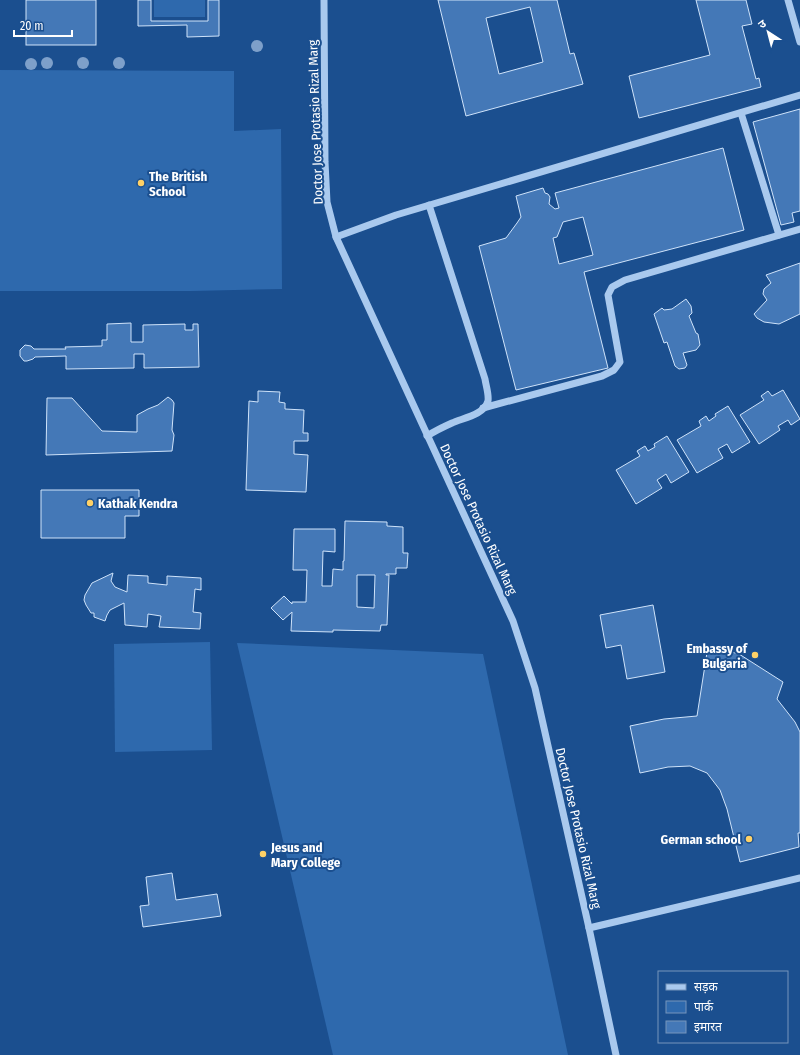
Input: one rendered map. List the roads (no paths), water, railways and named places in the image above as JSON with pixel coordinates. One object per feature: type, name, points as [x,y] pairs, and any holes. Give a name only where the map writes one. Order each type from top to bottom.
[{"type":"street","name":"Doctor Jose Protasio Rizal Marg","points":[[324,0],[325,162],[327,202],[336,237],[516,628],[535,688],[590,928],[616,1055]]},
{"type":"street","points":[[788,0],[800,42]]},
{"type":"street","points":[[336,237],[429,205],[800,95]]},
{"type":"street","points":[[741,113],[779,235]]},
{"type":"street","points":[[427,436],[451,423],[475,414],[483,408],[488,401],[488,392],[485,380],[429,205]]},
{"type":"street","points":[[483,408],[602,376],[614,370],[620,362],[608,295],[612,287],[625,280],[800,229]]},
{"type":"street","points":[[590,928],[800,878]]},
{"type":"place","name":"The British School","points":[[141,183]]},
{"type":"place","name":"Kathak Kendra","points":[[90,503]]},
{"type":"place","name":"Embassy of Bulgaria","points":[[755,655]]},
{"type":"place","name":"German school","points":[[749,839]]},
{"type":"place","name":"Jesus and Mary College","points":[[263,854]]}]
